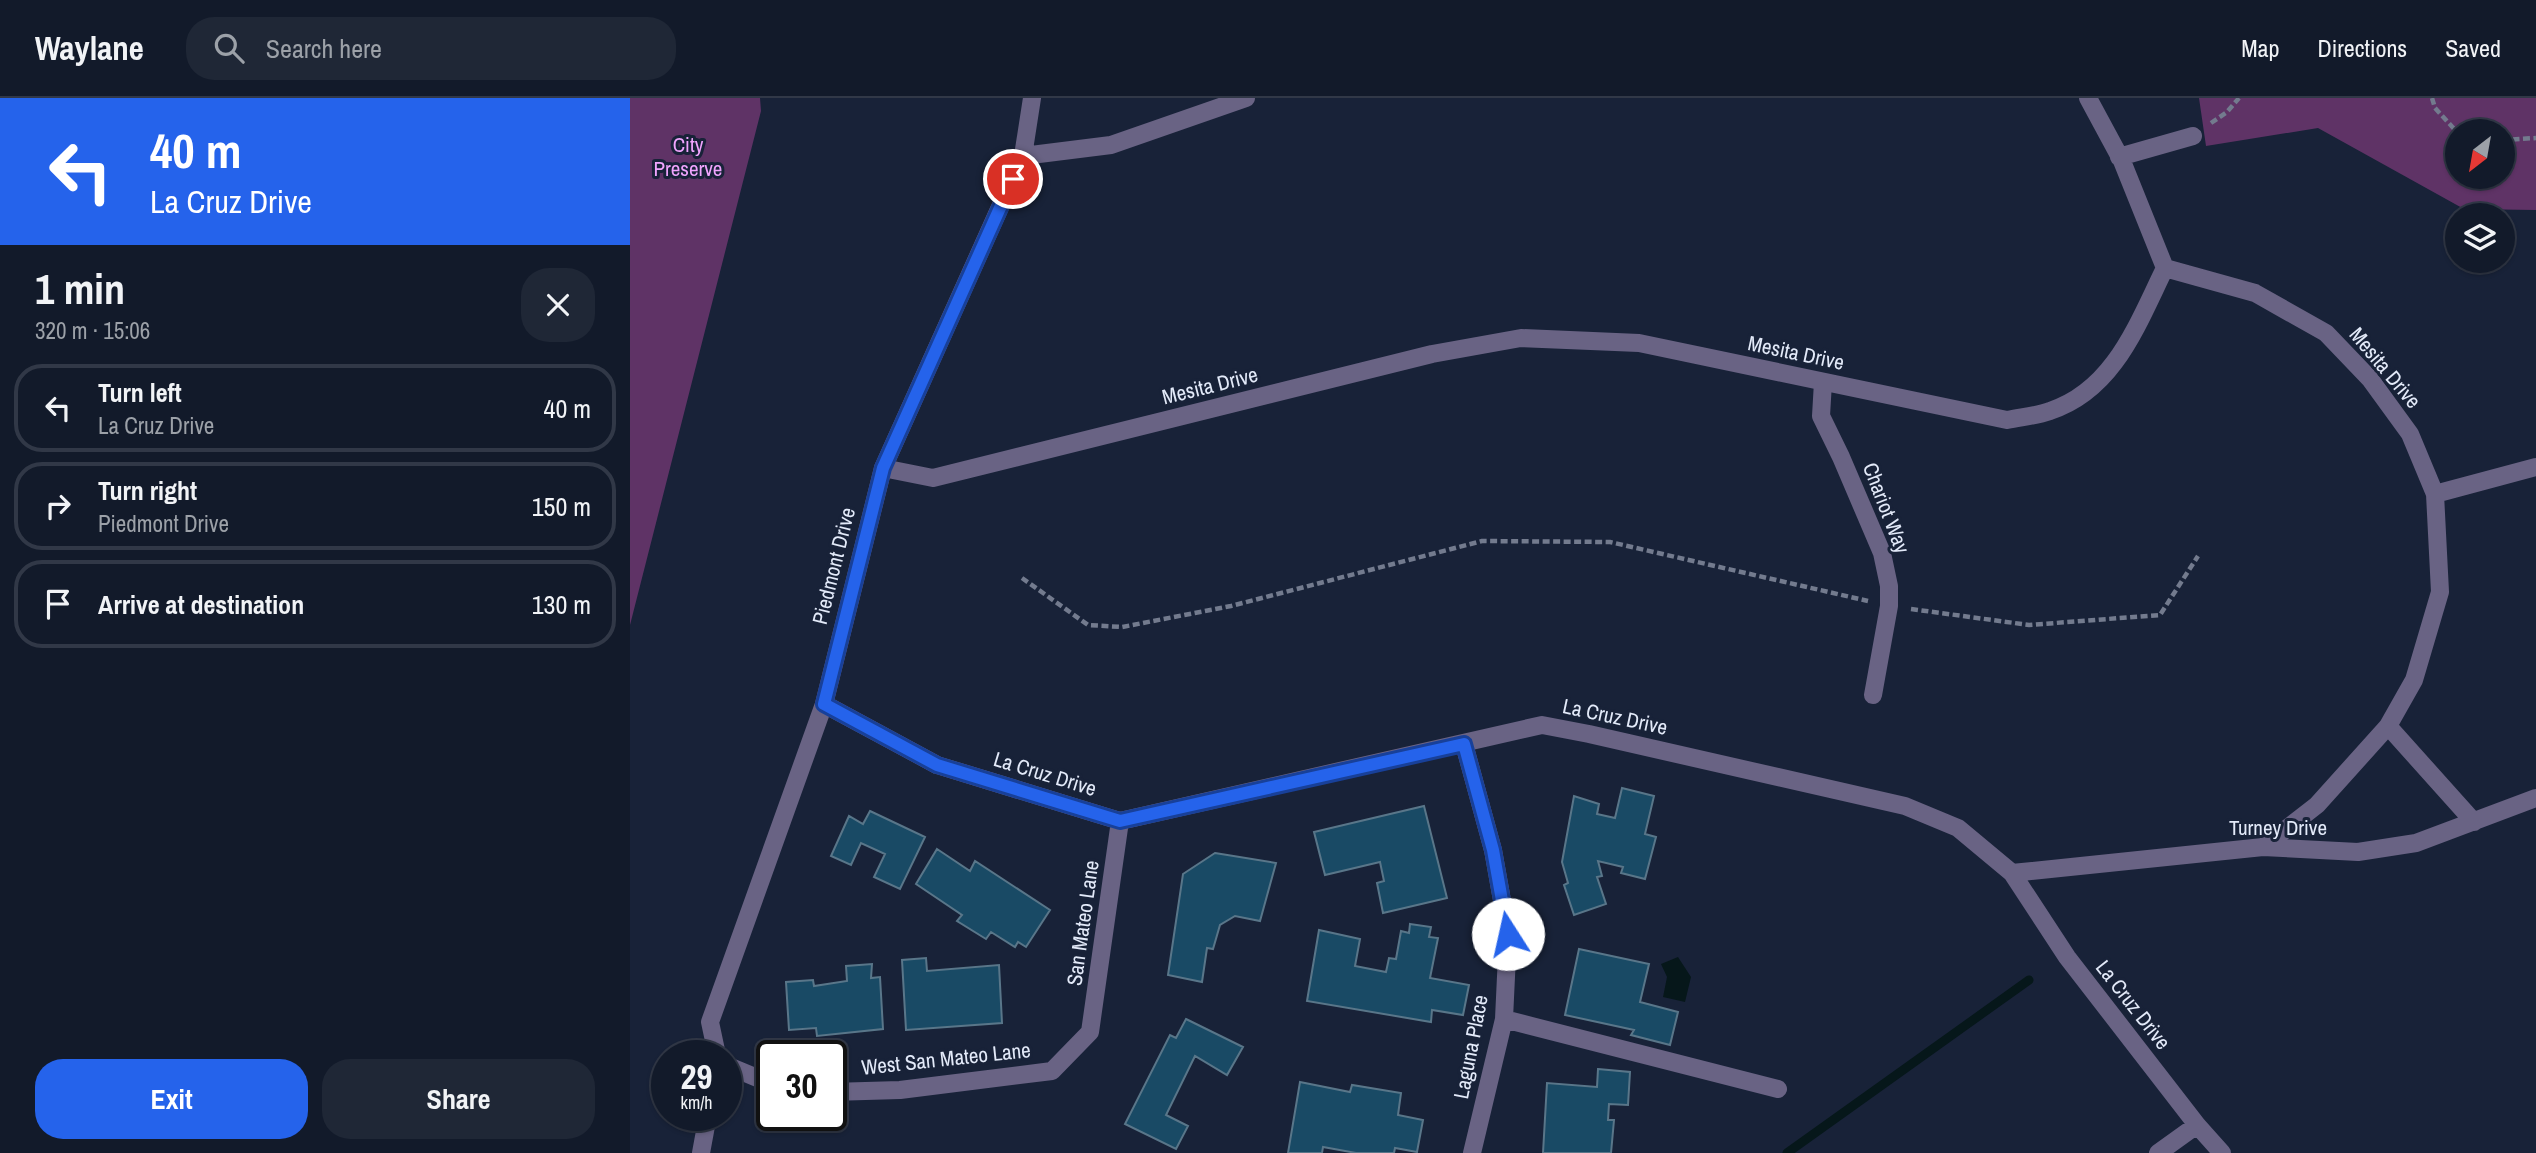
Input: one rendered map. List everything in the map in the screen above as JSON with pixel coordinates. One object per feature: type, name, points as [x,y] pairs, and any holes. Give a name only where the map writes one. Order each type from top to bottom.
[{"type":"street","name":"Piedmont Drive","points":[[714,1040],[710,1022],[824,704],[883,468],[1023,156],[1032,98]]},
{"type":"street","points":[[1023,156],[1111,145],[1246,98]]},
{"type":"street","points":[[2088,98],[2119,158],[2165,268]]},
{"type":"street","points":[[2119,158],[2193,136]]},
{"type":"street","name":"Mesita Drive","points":[[883,468],[933,478],[1432,354],[1521,338],[1639,343],[2007,420],[2050,411],[2084,395],[2110,371],[2129,341],[2165,268],[2255,293],[2326,333],[2370,379],[2410,433],[2435,494],[2440,592],[2413,680],[2388,726],[2316,805],[2263,847]]},
{"type":"street","name":"Chariot Way","points":[[1823,382],[1821,416],[1882,553],[1889,586],[1889,606],[1873,695]]},
{"type":"street","points":[[2435,494],[2536,467]]},
{"type":"street","name":"La Cruz Drive","points":[[824,704],[937,765],[1120,821],[1542,725],[1905,806],[1958,828],[2012,873],[2067,957],[2197,1125],[2222,1153]]},
{"type":"street","points":[[2388,726],[2474,822]]},
{"type":"street","name":"Laguna Place","points":[[1464,744],[1493,850],[1508,934],[1504,1019],[1472,1153]]},
{"type":"street","name":"Turney Drive","points":[[2012,873],[2263,847],[2358,852],[2416,843],[2536,798]]},
{"type":"street","name":"San Mateo Lane","points":[[1090,1032],[1120,821]]},
{"type":"street","points":[[1504,1019],[1778,1088]]},
{"type":"street","name":"West San Mateo Lane","points":[[847,1092],[900,1090],[1052,1071],[1090,1032]]},
{"type":"street","points":[[2158,1153],[2197,1125]]},
{"type":"street","points":[[701,1153],[705,1131]]},
{"type":"path","points":[[2193,136],[2227,112],[2239,98]]},
{"type":"path","points":[[2432,98],[2435,108],[2445,119]]},
{"type":"path","points":[[2515,139],[2536,138]]},
{"type":"path","points":[[1022,578],[1088,625],[1122,628],[1231,606],[1482,541],[1610,542],[1889,606],[2029,625],[2160,615],[2198,556]]},
{"type":"green space","name":"City Preserve","points":[[630,98],[760,98],[761,111],[630,625]]},
{"type":"green space","points":[[2199,98],[2536,98],[2536,210],[2515,210],[2515,203],[2453,203],[2318,128],[2206,146]]},
{"type":"shaded area","points":[[1678,957],[1691,977],[1685,1002],[1663,997],[1667,977],[1661,964]]},
{"type":"building","points":[[1622,788],[1654,796],[1645,834],[1656,837],[1645,879],[1621,873],[1623,867],[1598,861],[1602,876],[1597,877],[1606,904],[1574,915],[1564,885],[1568,883],[1562,862],[1574,796],[1599,804],[1597,814],[1615,818]]},
{"type":"building","points":[[1424,806],[1447,898],[1383,913],[1377,883],[1384,881],[1380,862],[1325,875],[1314,832]]},
{"type":"building","points":[[870,811],[925,837],[900,889],[874,877],[885,854],[861,843],[851,865],[831,856],[849,816],[863,824]]},
{"type":"building","points":[[937,849],[970,871],[975,861],[1050,910],[1026,947],[1018,942],[1015,947],[991,932],[986,939],[957,921],[962,915],[916,884]]},
{"type":"building","points":[[1215,853],[1276,863],[1260,921],[1235,916],[1220,925],[1213,949],[1207,948],[1202,982],[1168,975],[1183,874]]},
{"type":"building","points":[[1410,924],[1431,927],[1429,937],[1438,938],[1430,978],[1469,985],[1463,1015],[1432,1010],[1431,1022],[1307,1001],[1319,930],[1360,939],[1355,966],[1386,972],[1389,958],[1396,959],[1401,931],[1409,933]]},
{"type":"building","points":[[1579,949],[1649,964],[1640,1002],[1678,1012],[1670,1045],[1631,1035],[1634,1030],[1565,1015]]},
{"type":"building","points":[[926,958],[927,971],[999,965],[1002,1023],[906,1030],[902,960]]},
{"type":"building","points":[[872,964],[871,978],[880,977],[883,1029],[817,1036],[816,1028],[789,1030],[786,982],[813,980],[814,986],[847,981],[846,966]]},
{"type":"building","points":[[1186,1019],[1243,1047],[1227,1075],[1195,1056],[1166,1115],[1188,1126],[1176,1149],[1125,1124],[1170,1035],[1176,1038]]},
{"type":"building","points":[[1598,1069],[1630,1072],[1628,1105],[1609,1104],[1608,1120],[1614,1120],[1611,1153],[1543,1153],[1547,1083],[1597,1087]]},
{"type":"building","points":[[1300,1082],[1350,1092],[1352,1085],[1401,1093],[1398,1115],[1423,1120],[1417,1152],[1395,1148],[1394,1153],[1356,1153],[1323,1147],[1322,1153],[1288,1153]]},
{"type":"waterway","points":[[1787,1153],[2029,980]]},
{"type":"route","points":[[1013,179],[883,468],[824,704],[937,765],[1120,821],[1464,744],[1493,850],[1508,934]]}]
